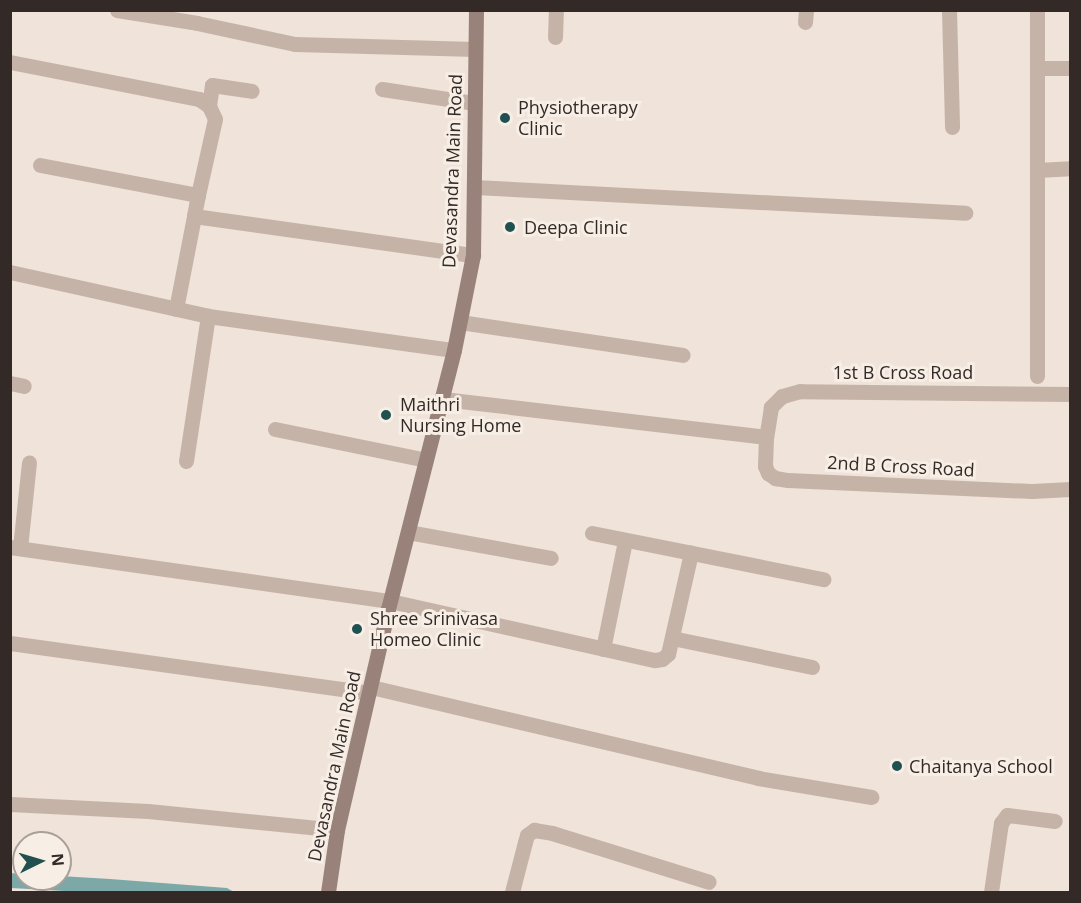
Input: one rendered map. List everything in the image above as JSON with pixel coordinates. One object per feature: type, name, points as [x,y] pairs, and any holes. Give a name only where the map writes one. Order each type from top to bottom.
[{"type":"main road","name":"Devasandra Main Road","points":[[328,892],[337,830],[390,601],[443,399],[473,255],[476,10]]},
{"type":"street","points":[[117,10],[197,23],[295,44],[475,49]]},
{"type":"street","points":[[555,37],[556,10]]},
{"type":"street","points":[[949,10],[952,127]]},
{"type":"street","points":[[1037,10],[1037,375]]},
{"type":"street","points":[[10,62],[199,99],[209,106],[215,119],[176,309]]},
{"type":"street","points":[[1037,68],[1071,68]]},
{"type":"street","points":[[209,106],[212,85],[252,91]]},
{"type":"street","points":[[382,89],[475,102]]},
{"type":"street","points":[[40,165],[198,195]]},
{"type":"street","points":[[1037,170],[1071,168]]},
{"type":"street","points":[[474,187],[965,213]]},
{"type":"street","points":[[194,216],[473,255]]},
{"type":"street","points":[[10,272],[208,316],[454,350]]},
{"type":"street","points":[[186,460],[208,316]]},
{"type":"street","points":[[460,322],[683,355]]},
{"type":"street","name":"1st B Cross Road","points":[[766,437],[771,407],[782,396],[800,391],[1071,393]]},
{"type":"street","points":[[443,399],[766,437]]},
{"type":"street","points":[[275,429],[426,460]]},
{"type":"street","name":"2nd B Cross Road","points":[[766,437],[765,466],[768,473],[788,480],[1032,491],[1071,489]]},
{"type":"street","points":[[29,462],[15,547],[390,601],[655,660],[662,659],[668,654],[691,553]]},
{"type":"street","points":[[408,532],[551,558]]},
{"type":"street","points":[[592,533],[823,579]]},
{"type":"street","points":[[603,649],[625,541]]},
{"type":"street","points":[[672,638],[812,667]]},
{"type":"street","points":[[10,643],[370,690],[758,778],[804,783],[871,797]]},
{"type":"street","points":[[10,804],[148,811],[337,830]]},
{"type":"street","points":[[991,892],[1001,823],[1007,815],[1055,821]]},
{"type":"street","points":[[512,892],[527,835],[534,830],[552,833],[709,882]]},
{"type":"water","points":[[72,877],[227,888],[234,892],[64,891],[72,891]]},
{"type":"place","name":"Physiotherapy Clinic","points":[[505,118]]},
{"type":"place","name":"Deepa Clinic","points":[[510,227]]},
{"type":"place","name":"Maithri Nursing Home","points":[[386,415]]},
{"type":"place","name":"Shree Srinivasa Homeo Clinic","points":[[357,629]]},
{"type":"place","name":"Chaitanya School","points":[[897,766]]}]
